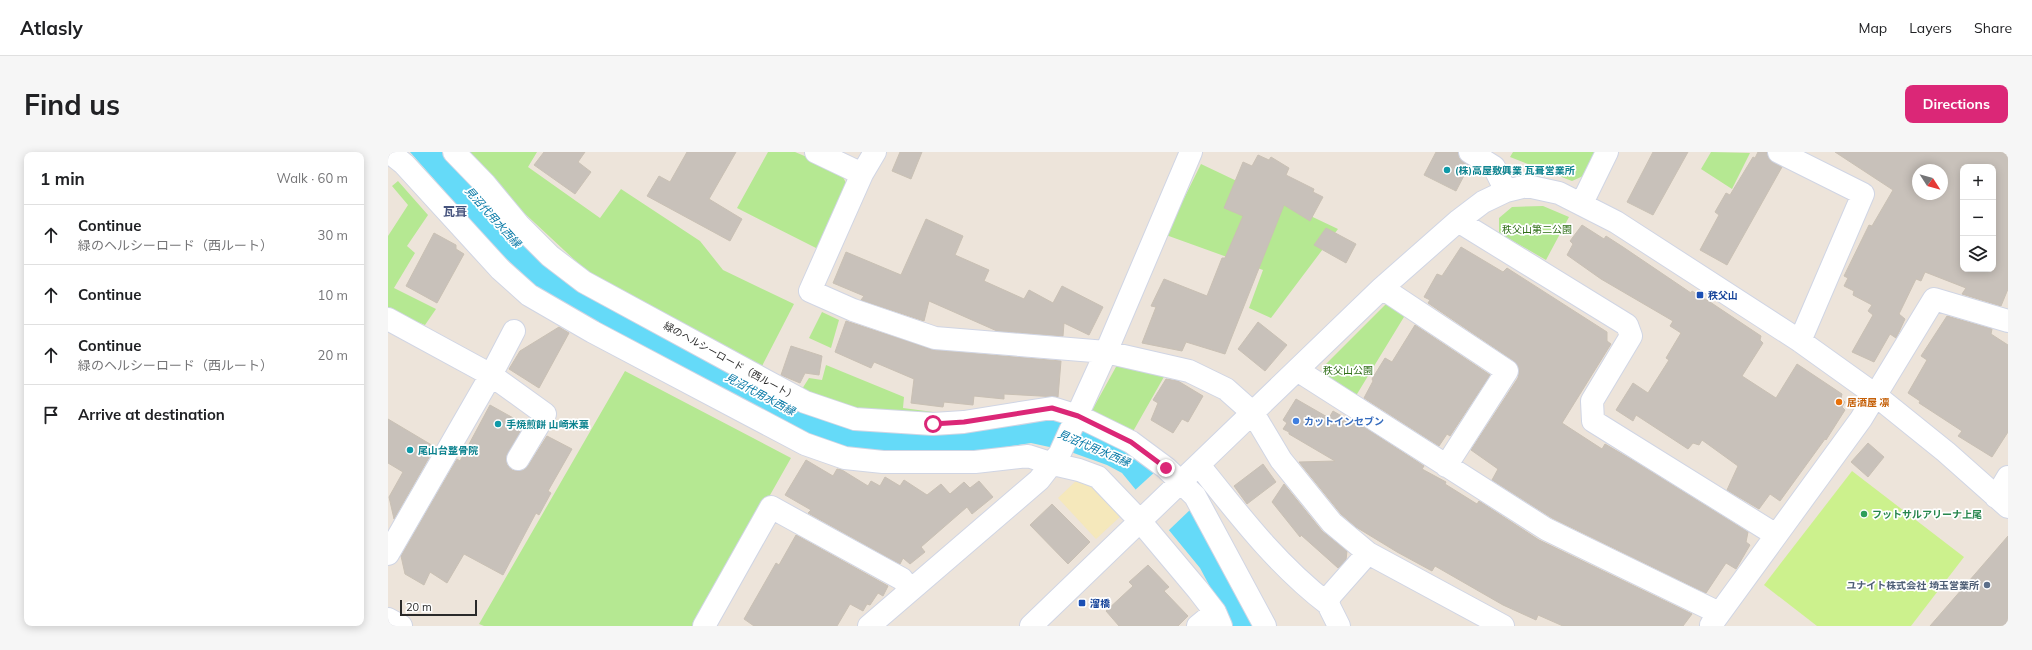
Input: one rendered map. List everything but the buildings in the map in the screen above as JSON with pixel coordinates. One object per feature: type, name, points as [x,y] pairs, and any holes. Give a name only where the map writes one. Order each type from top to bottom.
[{"type":"street","points":[[390,152],[404,164],[500,270],[529,295],[593,332],[805,444],[845,458],[883,462],[975,462],[1028,456],[1057,459],[1078,470],[1098,477],[1144,517],[1218,619],[1198,626]]},
{"type":"street","name":"緑のヘルシーロード（西ルート）","points":[[454,152],[485,184],[519,225],[550,256],[584,282],[805,402],[855,419],[926,424],[964,422],[1052,408],[1076,415],[1131,442],[1180,483],[1265,626]]},
{"type":"street","points":[[816,152],[862,174]]},
{"type":"street","points":[[875,152],[862,174],[810,291],[853,310],[935,338],[1106,352],[1189,371],[1226,389],[1252,413],[1281,460],[1332,523],[1368,553],[1503,626]]},
{"type":"street","points":[[869,626],[910,589],[1039,480],[1057,459],[1106,352],[1191,152]]},
{"type":"street","points":[[1470,152],[1494,167],[1506,191]]},
{"type":"street","points":[[1582,203],[1607,152]]},
{"type":"street","points":[[1779,152],[1863,194],[1800,341]]},
{"type":"street","points":[[1031,626],[1382,288],[1458,221],[1483,202],[1506,191],[1527,186],[1558,192],[1582,203],[1616,222],[1800,341],[1874,394],[1946,452],[2002,502],[2008,477]]},
{"type":"street","points":[[1458,221],[1627,325],[1631,336],[1592,402],[1593,421],[1776,535]]},
{"type":"street","points":[[1382,288],[1507,371],[1446,466]]},
{"type":"street","points":[[1297,370],[1546,530],[1715,620],[1860,419],[1874,394],[1934,299],[2008,322]]},
{"type":"street","points":[[388,319],[491,376],[545,414],[518,459]]},
{"type":"street","points":[[388,554],[491,376],[514,331]]},
{"type":"street","points":[[1199,465],[1272,554],[1308,588],[1328,604],[1339,626]]},
{"type":"street","points":[[704,626],[771,507],[902,579],[910,589]]},
{"type":"street","points":[[1328,604],[1330,596],[1368,553]]},
{"type":"street","points":[[388,619],[401,626]]},
{"type":"green space","points":[[466,152],[537,152],[528,167],[600,218],[621,189],[700,241],[723,270],[794,304],[760,370],[594,278],[521,210]]},
{"type":"green space","points":[[768,152],[795,152],[840,171],[847,185],[818,249],[737,208]]},
{"type":"green space","points":[[1513,152],[1600,152],[1590,173],[1572,181],[1510,157]]},
{"type":"green space","points":[[1711,152],[1750,153],[1732,189],[1701,169]]},
{"type":"green space","points":[[1201,164],[1338,229],[1271,318],[1249,308],[1263,270],[1166,235]]},
{"type":"green space","points":[[398,181],[428,215],[407,246],[415,253],[394,288],[436,309],[425,325],[388,310],[388,236],[408,205],[392,186]]},
{"type":"green space","name":"秩父山第二公園","points":[[1543,206],[1569,217],[1546,260],[1499,233],[1499,218],[1512,207]]},
{"type":"green space","name":"秩父山公園","points":[[1390,300],[1407,312],[1354,399],[1325,379],[1326,364]]},
{"type":"green space","points":[[822,312],[839,320],[831,348],[809,338]]},
{"type":"green space","points":[[826,365],[904,397],[903,408],[948,414],[947,421],[838,407],[802,389],[809,378],[822,380]]},
{"type":"green space","points":[[1117,365],[1165,375],[1131,435],[1090,414]]},
{"type":"green space","points":[[625,371],[791,458],[696,626],[484,626],[479,624]]},
{"type":"green space","name":"フットサルアリーナ上尾","points":[[1852,471],[1964,557],[1911,626],[1817,626],[1764,585]]},
{"type":"sand","points":[[1076,481],[1095,484],[1122,515],[1096,539],[1058,498]]},
{"type":"water","name":"見沼代用水西縁","points":[[410,152],[445,152],[538,254],[848,420],[1045,414],[1130,447],[1197,517],[1260,626],[1231,626],[1200,568],[1122,473],[1107,465],[1068,451],[1031,443],[972,452],[935,455],[840,447],[808,435],[582,315],[540,290],[497,250]]},
{"type":"pier","points":[[1157,470],[1192,508],[1168,531],[1134,491]]},
{"type":"place","name":"(株)高屋敷興業 瓦葺営業所","points":[[1447,170]]},
{"type":"place","name":"秩父山","points":[[1700,295]]},
{"type":"place","name":"居酒屋 凛","points":[[1839,402]]},
{"type":"place","name":"カットインセブン","points":[[1296,421]]},
{"type":"place","name":"手焼煎餅 山崎米菓","points":[[498,424]]},
{"type":"place","name":"尾山台整骨院","points":[[410,450]]},
{"type":"place","name":"フットサルアリーナ上尾","points":[[1864,514]]},
{"type":"place","name":"ユナイト株式会社 埼玉営業所","points":[[1987,585]]},
{"type":"place","name":"溜橋","points":[[1082,603]]},
{"type":"district","name":"瓦葺","points":[[455,211]]},
{"type":"route","points":[[933,424],[984,420],[1052,408],[1078,416],[1131,442],[1166,468]]}]
